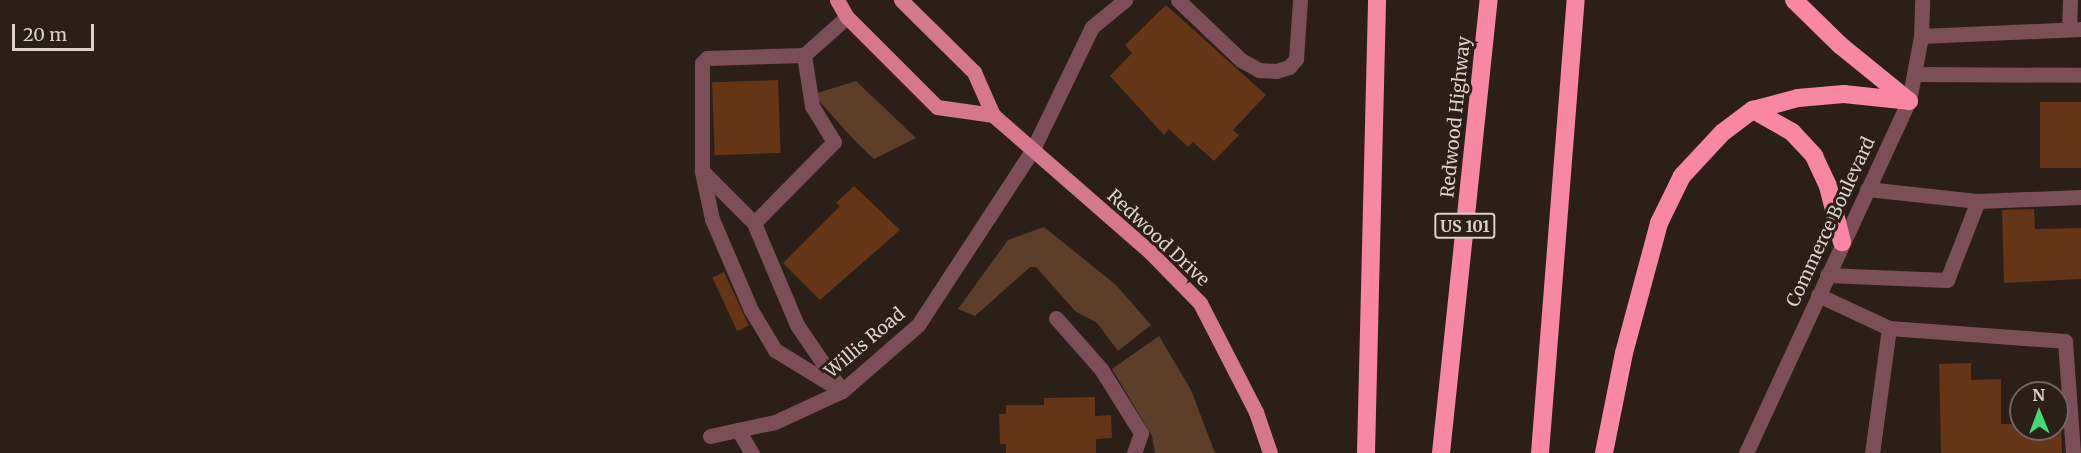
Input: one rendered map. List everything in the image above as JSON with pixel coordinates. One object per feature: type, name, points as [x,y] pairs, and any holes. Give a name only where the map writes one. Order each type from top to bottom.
[{"type":"highway","points":[[1366,453],[1377,0]]},
{"type":"highway","name":"Redwood Highway","points":[[1441,453],[1489,0]]},
{"type":"highway","points":[[1540,453],[1576,0]]},
{"type":"highway","points":[[1794,0],[1840,45],[1909,101]]},
{"type":"highway","points":[[1604,453],[1624,353],[1659,223],[1682,177],[1722,133],[1753,110],[1798,98],[1844,94],[1909,101]]},
{"type":"highway","points":[[1753,110],[1792,132],[1814,156],[1827,186],[1842,242]]},
{"type":"main road","points":[[837,0],[847,16],[937,107],[993,115]]},
{"type":"main road","name":"Redwood Drive","points":[[901,0],[974,72],[993,115],[1151,253],[1200,303],[1256,412],[1270,453]]},
{"type":"street","name":"Willis Road","points":[[710,436],[775,423],[842,391],[918,325],[1032,151],[1092,27],[1125,0]]},
{"type":"street","points":[[1178,0],[1241,60],[1259,70],[1276,70],[1289,67],[1296,59],[1300,0]]},
{"type":"street","name":"Commerce Boulevard","points":[[1746,453],[1909,101],[1921,36],[1922,0]]},
{"type":"street","points":[[1921,36],[2075,29],[2070,0]]},
{"type":"street","points":[[842,391],[775,350],[751,310],[712,219],[702,171],[702,63],[707,58],[804,55],[847,16]]},
{"type":"street","points":[[754,223],[834,142],[812,106],[804,55]]},
{"type":"street","points":[[1914,74],[2081,75]]},
{"type":"street","points":[[702,171],[754,223],[797,325],[842,391]]},
{"type":"street","points":[[1867,189],[1978,201],[2081,197]]},
{"type":"street","points":[[1827,275],[1947,280],[1978,201]]},
{"type":"street","points":[[1818,295],[1889,328],[2065,341],[2073,453]]},
{"type":"street","points":[[1056,318],[1101,369],[1141,433],[1134,453]]},
{"type":"street","points":[[1872,453],[1889,328]]},
{"type":"street","points":[[738,430],[752,453]]},
{"type":"shaded area","points":[[856,81],[916,138],[874,159],[856,142],[819,101],[817,93]]},
{"type":"shaded area","points":[[1044,227],[1116,285],[1151,325],[1118,351],[1097,323],[1075,311],[1036,267],[1030,267],[975,316],[958,309],[1008,240]]},
{"type":"shaded area","points":[[1159,336],[1191,390],[1215,453],[1155,453],[1152,436],[1112,369]]},
{"type":"building","points":[[1166,5],[1266,95],[1233,130],[1239,135],[1214,161],[1193,142],[1188,147],[1169,129],[1164,135],[1110,76],[1132,53],[1125,45]]},
{"type":"building","points":[[778,80],[781,153],[715,155],[712,82]]},
{"type":"building","points":[[2040,102],[2081,102],[2081,168],[2040,168]]},
{"type":"building","points":[[854,186],[900,230],[820,300],[783,263],[840,206],[836,203]]},
{"type":"building","points":[[2034,209],[2035,229],[2081,228],[2081,279],[2004,283],[2002,210]]},
{"type":"building","points":[[724,272],[749,325],[737,331],[712,277]]},
{"type":"building","points":[[1971,363],[1971,380],[2001,379],[2001,424],[2009,424],[2009,441],[2062,441],[2062,453],[1941,453],[1939,364]]},
{"type":"building","points":[[1095,397],[1095,416],[1111,415],[1112,438],[1096,439],[1096,453],[1006,453],[1006,444],[1000,444],[999,414],[1006,414],[1006,405],[1044,405],[1044,398]]}]
